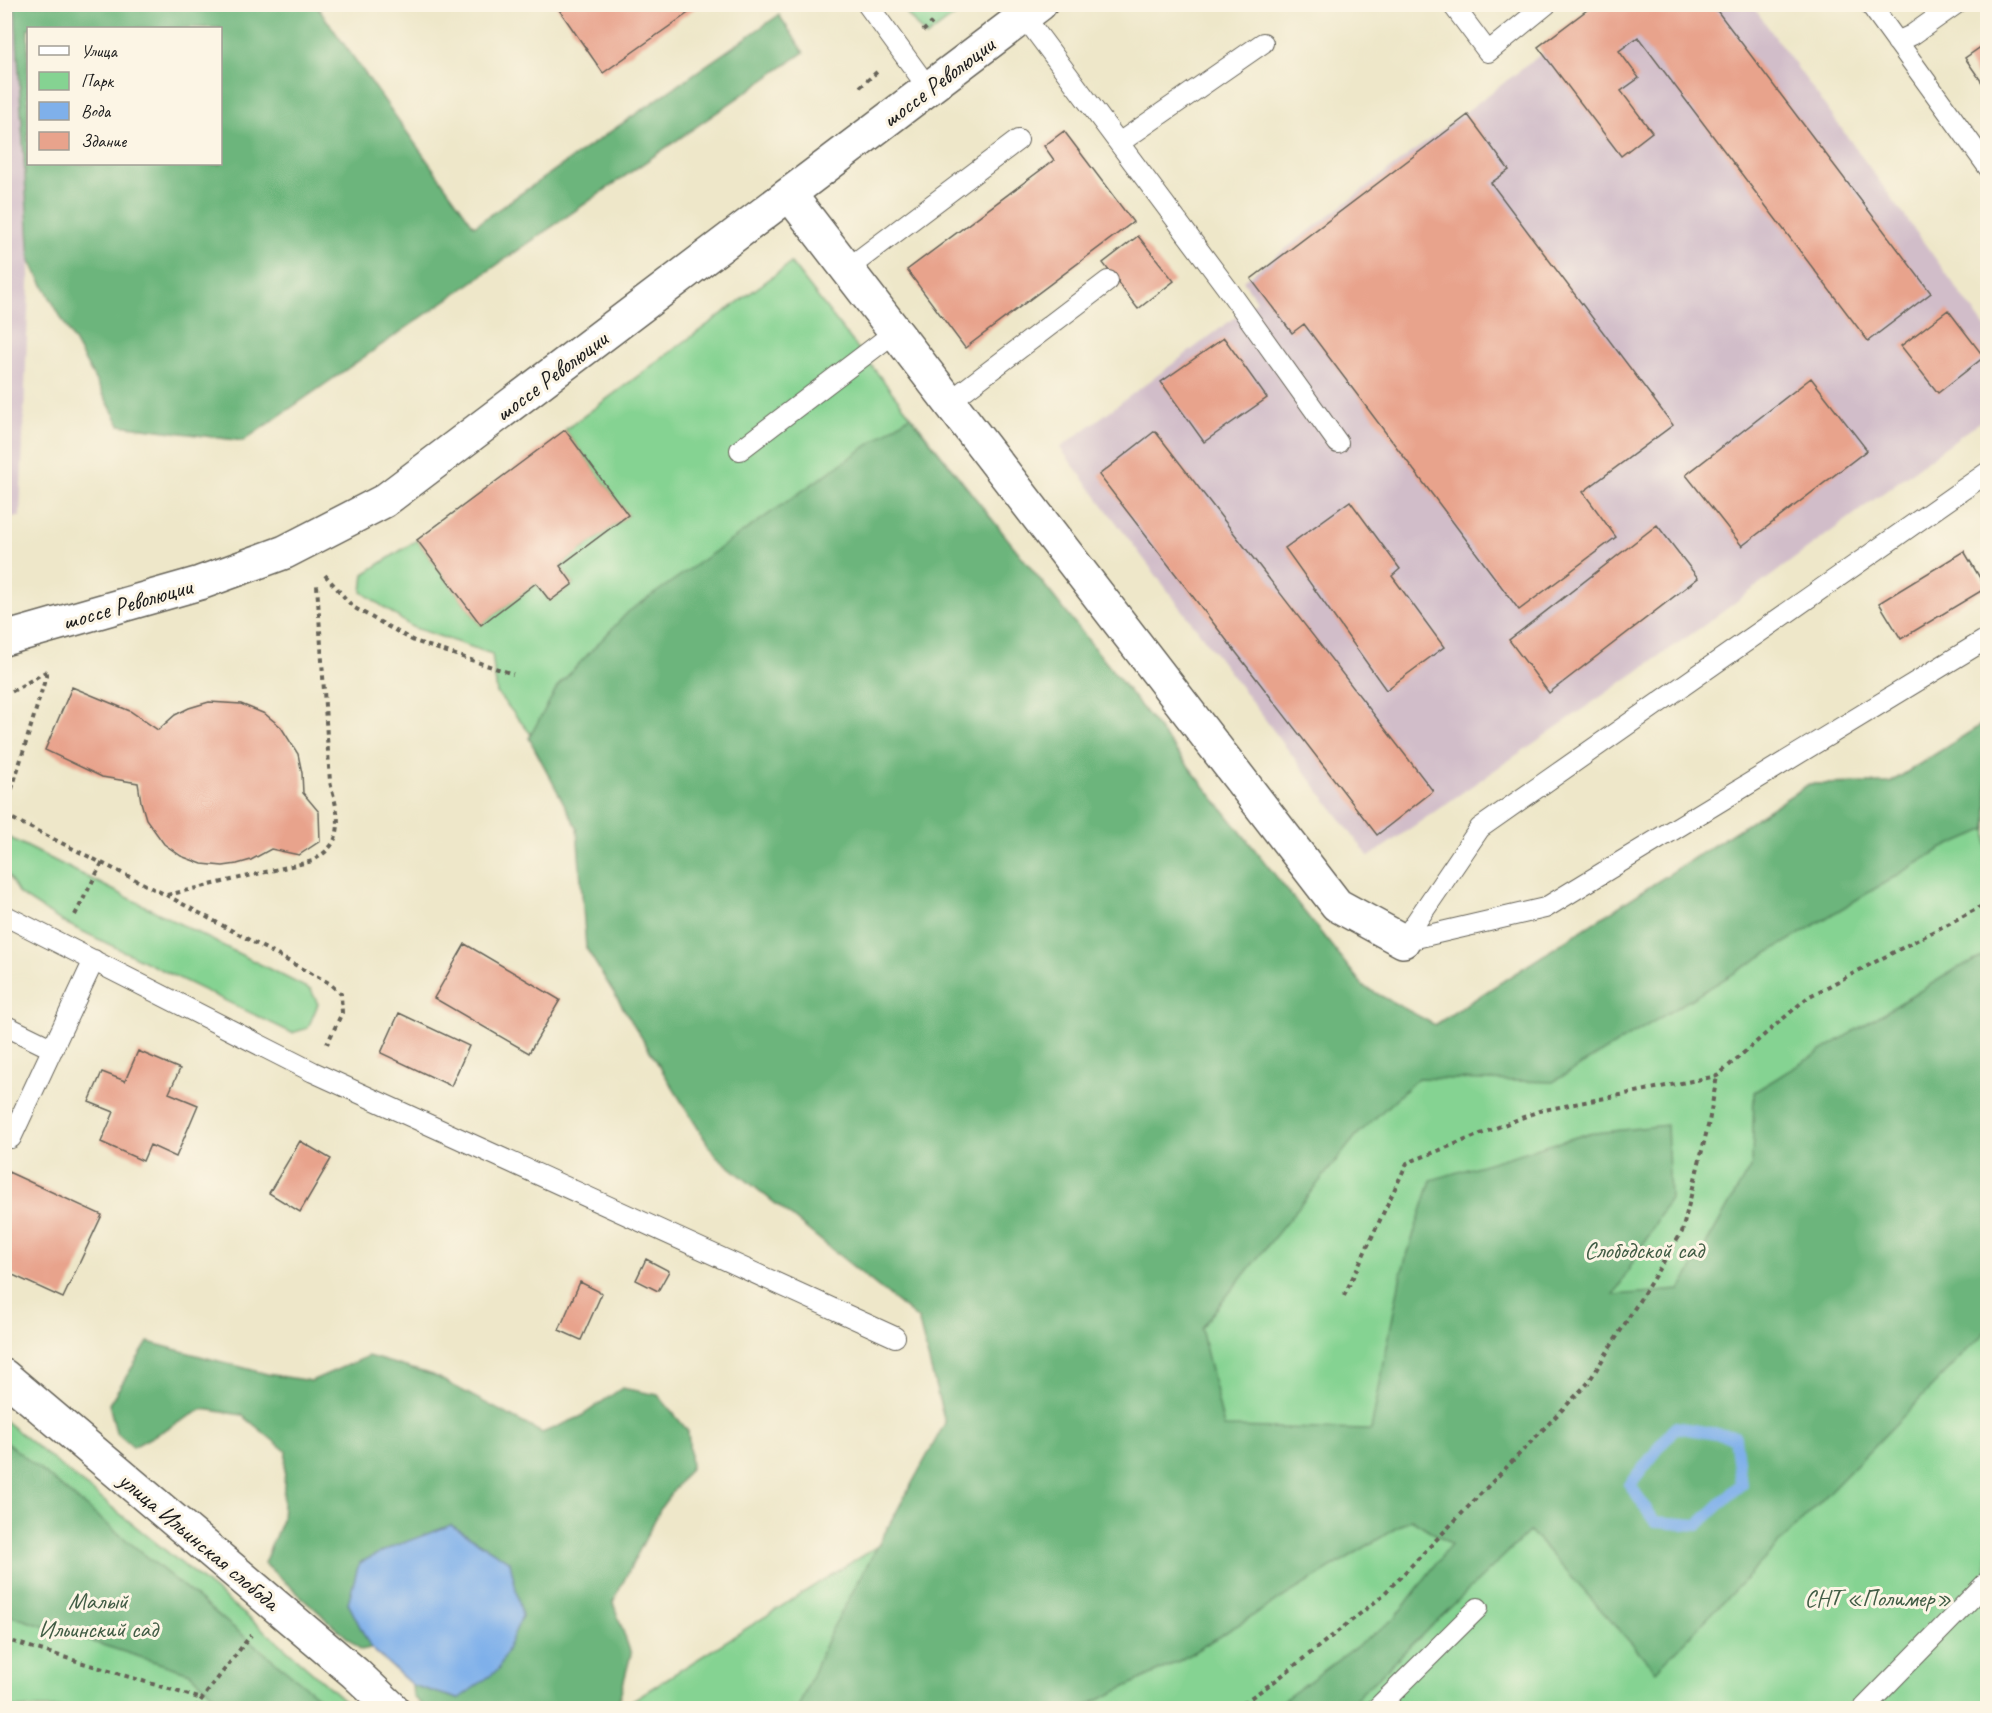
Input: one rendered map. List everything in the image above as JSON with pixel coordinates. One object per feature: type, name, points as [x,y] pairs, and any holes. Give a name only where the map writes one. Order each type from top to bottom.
[{"type":"street","name":"шоссе Революции","points":[[4,639],[200,583],[285,552],[384,501],[1032,10]]},
{"type":"street","points":[[790,195],[1337,905],[1403,941]]},
{"type":"street","name":"улица Ильинская слобода","points":[[4,1376],[355,1673],[392,1708]]},
{"type":"lane","points":[[867,4],[929,89]]},
{"type":"lane","points":[[1452,4],[1488,52],[1547,4]]},
{"type":"lane","points":[[1870,4],[1988,167]]},
{"type":"lane","points":[[1897,42],[1912,35],[1956,4]]},
{"type":"lane","points":[[1032,10],[1119,143],[1230,292],[1338,443]]},
{"type":"lane","points":[[1119,143],[1263,43]]},
{"type":"lane","points":[[847,269],[1018,140]]},
{"type":"lane","points":[[949,402],[1108,281]]},
{"type":"lane","points":[[740,450],[895,332]]},
{"type":"lane","points":[[1403,941],[1480,828],[1988,472]]},
{"type":"lane","points":[[1403,941],[1545,908],[1988,638]]},
{"type":"lane","points":[[4,915],[313,1072],[895,1337]]},
{"type":"lane","points":[[11,1138],[94,960]]},
{"type":"lane","points":[[4,1025],[53,1049]]},
{"type":"lane","points":[[1864,1708],[1988,1581]]},
{"type":"lane","points":[[1377,1708],[1478,1608]]},
{"type":"path","points":[[302,543],[328,579],[353,607],[414,641],[513,674]]},
{"type":"path","points":[[166,895],[313,861],[329,848],[339,830],[330,782],[317,585]]},
{"type":"path","points":[[4,696],[48,670],[5,815],[166,895],[328,983],[341,994],[342,1013],[313,1072]]},
{"type":"path","points":[[60,943],[102,863]]},
{"type":"path","points":[[1344,1296],[1407,1163],[1539,1111],[1717,1076],[1808,997],[1988,903]]},
{"type":"path","points":[[1236,1708],[1275,1681],[1380,1598],[1588,1383],[1682,1232],[1709,1122],[1717,1076]]},
{"type":"path","points":[[195,1708],[274,1605]]},
{"type":"path","points":[[4,1639],[202,1699]]},
{"type":"shaded area","points":[[15,4],[30,261],[20,517],[5,517],[4,5]]},
{"type":"shaded area","points":[[1606,5],[1752,5],[1987,330],[1987,416],[1706,624],[1369,857],[1060,448],[1257,301],[1243,281]]},
{"type":"green space","points":[[15,5],[316,5],[474,226],[779,15],[804,52],[243,441],[120,425],[30,261]]},
{"type":"green space","points":[[900,5],[969,5],[926,37]]},
{"type":"green space","name":"Слободской сад","points":[[791,263],[1084,637],[1364,987],[1435,1025],[1809,784],[1890,783],[1987,721],[1987,1708],[620,1708],[1090,1412],[497,693],[492,654],[412,627],[362,592],[364,574],[417,540],[481,625],[536,583],[550,601],[573,584],[560,566],[628,515],[565,430]]},
{"type":"green space","name":"Слободской сад","points":[[910,416],[1364,987],[1435,1025],[1809,784],[1890,783],[1987,721],[1987,829],[1941,849],[1553,1082],[1418,1078],[1356,1136],[1201,1328],[1224,1427],[1371,1430],[1401,1274],[1431,1180],[1586,1134],[1667,1125],[1670,1198],[1614,1295],[1680,1290],[1752,1164],[1754,1092],[1956,969],[1987,955],[1987,1330],[1656,1671],[1530,1531],[1346,1708],[1273,1708],[1395,1618],[1451,1544],[1411,1519],[1179,1661],[1082,1708],[798,1708],[831,1631],[945,1423],[918,1319],[714,1154],[586,948],[577,828],[529,738],[558,686],[628,612]]},
{"type":"green space","points":[[8,837],[311,990],[318,1004],[308,1028],[292,1033],[61,921],[19,894],[5,870],[5,846]]},
{"type":"green space","points":[[148,1342],[267,1374],[311,1381],[368,1356],[433,1375],[542,1433],[580,1417],[622,1388],[658,1395],[688,1431],[691,1467],[662,1506],[613,1602],[631,1654],[617,1708],[426,1708],[413,1697],[412,1685],[458,1699],[348,1603],[371,1648],[361,1650],[264,1563],[282,1520],[286,1451],[242,1415],[203,1409],[133,1447],[116,1432],[109,1404]]},
{"type":"green space","name":"Малый Ильинский сад","points":[[4,1420],[276,1640],[353,1708],[5,1708]]},
{"type":"green space","name":"Малый Ильинский сад","points":[[4,1440],[332,1708],[217,1708],[220,1701],[190,1673],[5,1614]]},
{"type":"water","points":[[451,1525],[510,1562],[522,1616],[498,1670],[458,1699],[412,1685],[371,1648],[348,1603],[359,1563],[392,1547]]},
{"type":"building","points":[[555,4],[701,4],[603,73]]},
{"type":"building","points":[[1595,4],[1712,4],[1931,293],[1868,341],[1638,37],[1619,51],[1639,78],[1621,91],[1652,132],[1621,156],[1538,47]]},
{"type":"building","points":[[1988,42],[1988,91],[1965,58]]},
{"type":"building","points":[[1468,115],[1509,170],[1491,183],[1673,425],[1583,492],[1616,537],[1519,610],[1304,324],[1292,333],[1251,279]]},
{"type":"building","points":[[1064,131],[1133,222],[965,348],[907,270],[1054,160],[1044,146]]},
{"type":"building","points":[[1138,236],[1174,281],[1138,309],[1103,263]]},
{"type":"building","points":[[1948,310],[1984,357],[1938,393],[1901,346]]},
{"type":"building","points":[[1224,338],[1267,398],[1204,442],[1161,382]]},
{"type":"building","points":[[1811,378],[1867,450],[1742,546],[1686,475]]},
{"type":"building","points":[[565,430],[628,515],[560,566],[573,584],[550,601],[536,583],[481,625],[417,540]]},
{"type":"building","points":[[1155,431],[1433,791],[1377,835],[1099,475]]},
{"type":"building","points":[[1350,501],[1400,569],[1392,576],[1444,647],[1386,690],[1285,548]]},
{"type":"building","points":[[1657,525],[1698,578],[1549,693],[1509,640]]},
{"type":"building","points":[[1964,551],[1986,588],[1901,639],[1879,603]]},
{"type":"building","points":[[72,687],[130,711],[158,730],[175,715],[209,702],[241,704],[265,714],[281,727],[298,754],[303,793],[319,812],[320,841],[299,855],[271,849],[251,860],[223,866],[202,864],[181,856],[164,844],[146,819],[138,783],[102,777],[45,750]]},
{"type":"building","points":[[465,944],[560,1000],[529,1053],[434,998]]},
{"type":"building","points":[[399,1013],[469,1046],[451,1086],[381,1053]]},
{"type":"building","points":[[138,1051],[180,1069],[169,1093],[198,1105],[176,1157],[150,1145],[143,1161],[101,1142],[114,1112],[89,1102],[102,1072],[125,1081]]},
{"type":"building","points":[[300,1141],[331,1159],[300,1212],[269,1193]]},
{"type":"building","points":[[4,1170],[102,1215],[63,1298],[4,1271]]},
{"type":"building","points":[[646,1259],[669,1271],[658,1291],[636,1280]]},
{"type":"building","points":[[580,1282],[602,1293],[581,1340],[559,1330]]},
{"type":"waterway","points":[[1675,1427],[1735,1437],[1741,1484],[1698,1525],[1655,1522],[1630,1485],[1675,1427]]},
{"type":"park label","name":"СНТ «Полимер»","points":[[1878,1598]]}]
